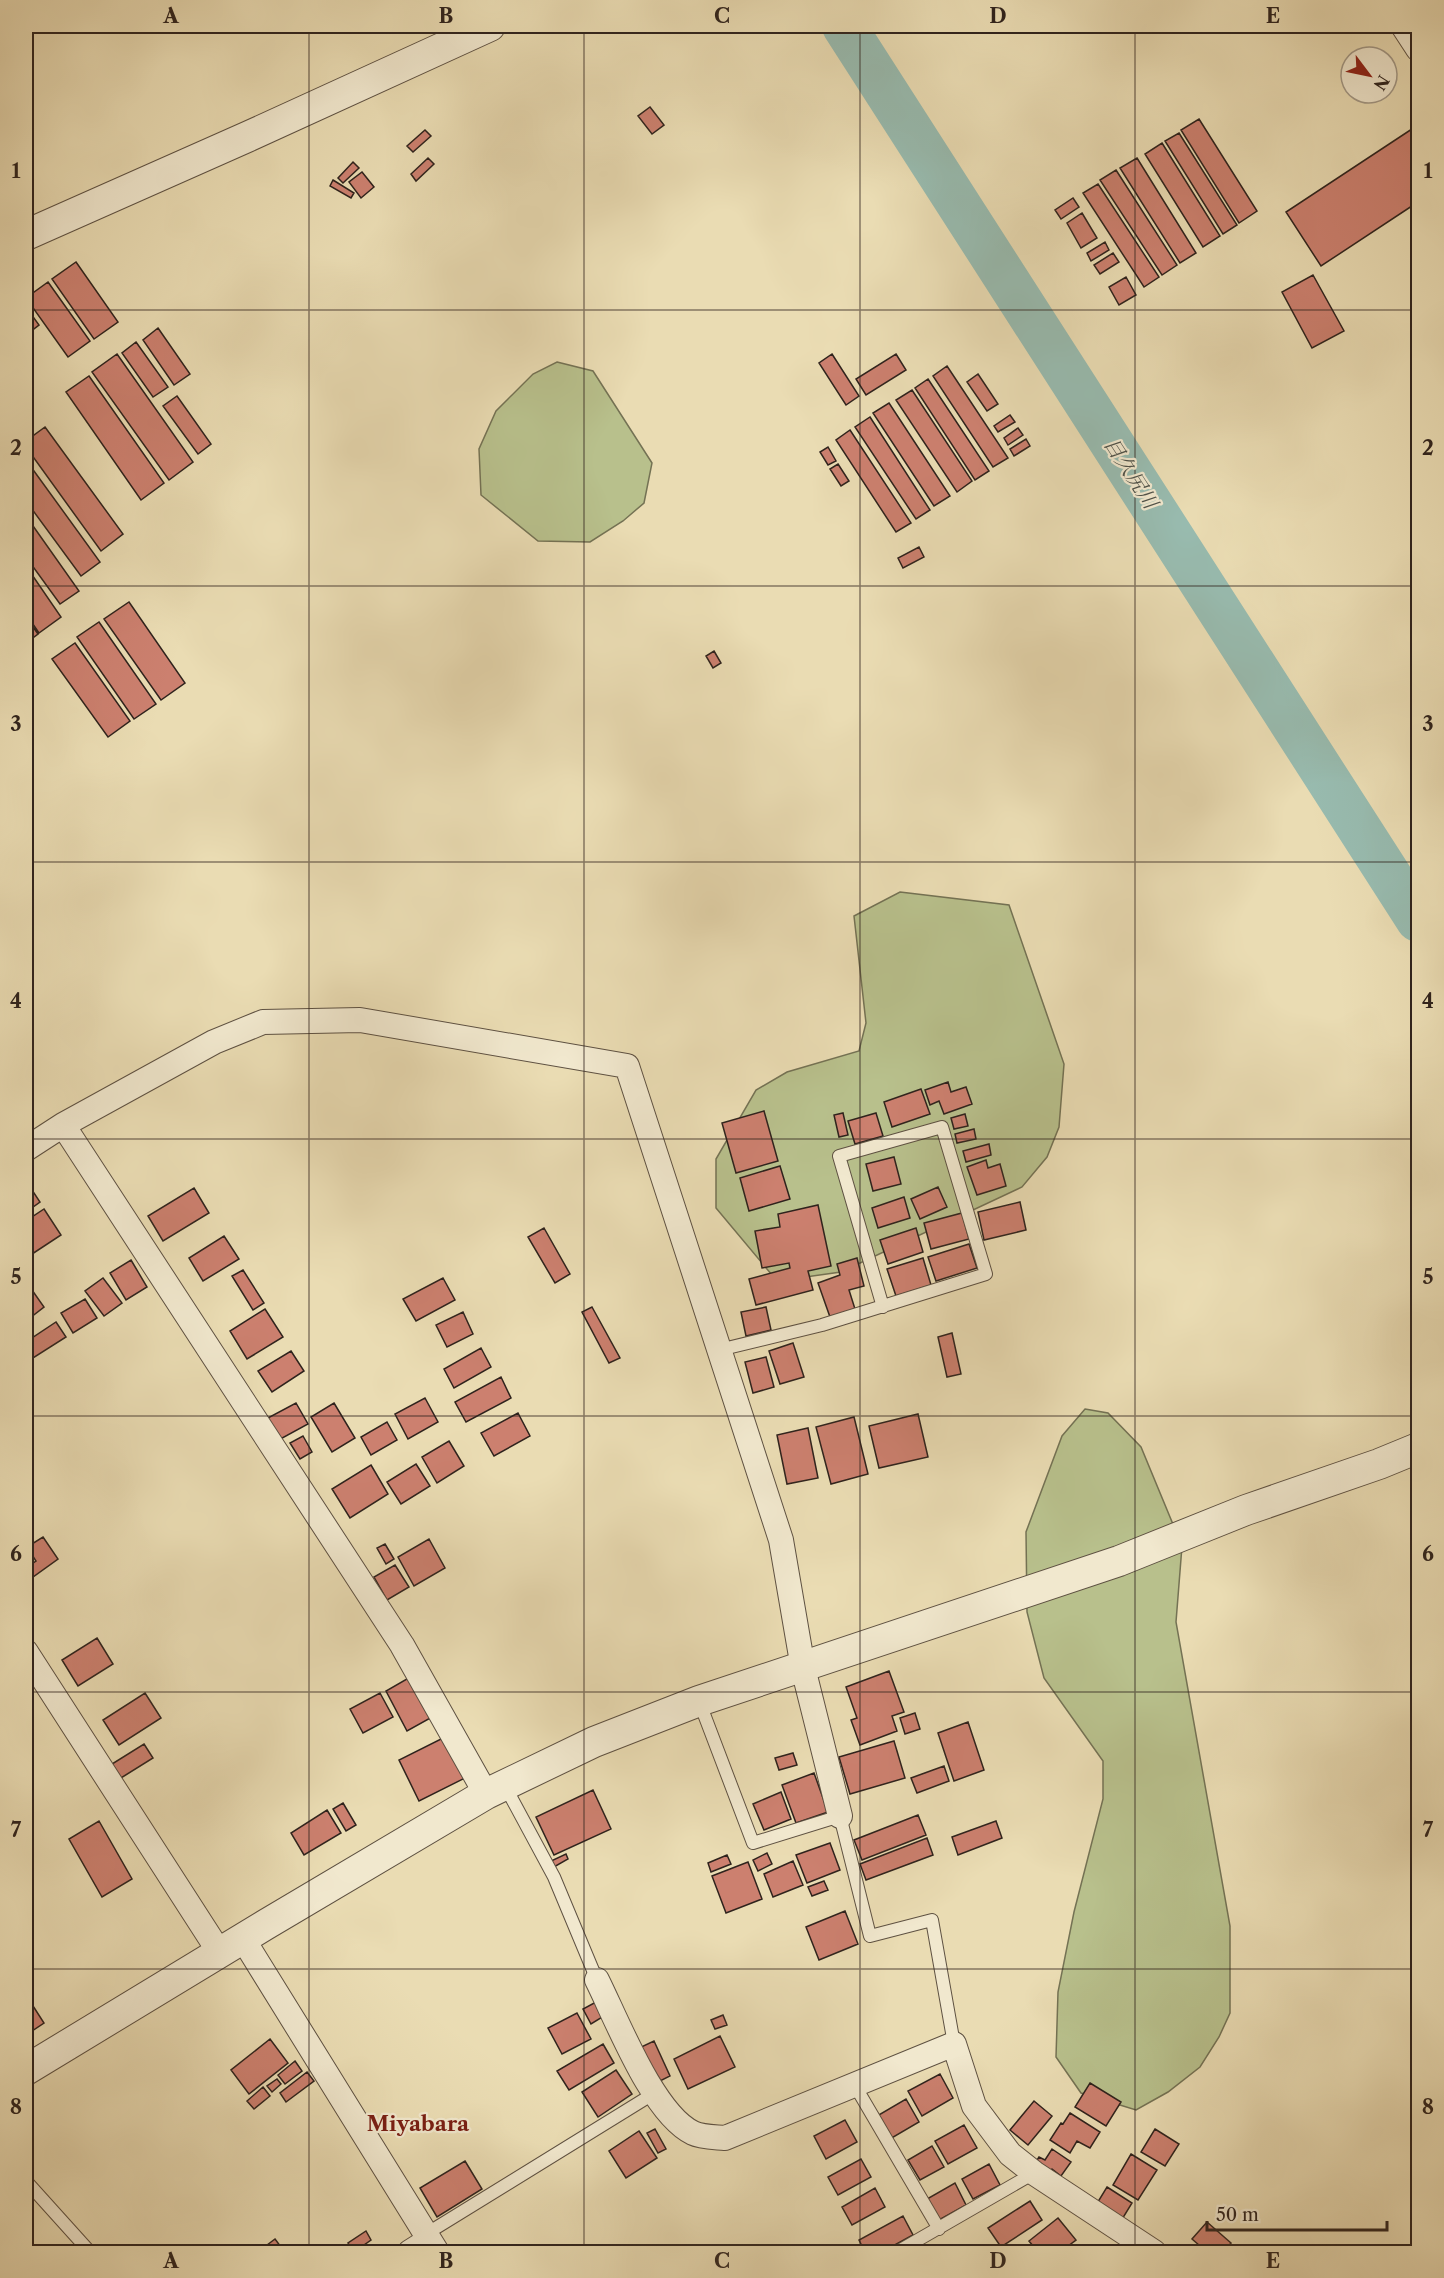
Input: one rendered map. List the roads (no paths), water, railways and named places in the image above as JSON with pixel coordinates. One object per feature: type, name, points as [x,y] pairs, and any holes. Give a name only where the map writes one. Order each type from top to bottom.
[{"type":"street","points":[[26,235],[490,26]]},
{"type":"street","points":[[1403,26],[1419,49]]},
{"type":"street","points":[[26,1149],[63,1125],[214,1042],[263,1022],[360,1020],[627,1066],[781,1540],[803,1668],[840,1816]]},
{"type":"street","points":[[63,1125],[495,1789]]},
{"type":"street","points":[[26,2070],[495,1789],[594,1742],[699,1701],[1119,1561],[1246,1510],[1419,1448]]},
{"type":"street","points":[[26,1652],[232,1946],[425,2245]]},
{"type":"street","points":[[597,1980],[653,2094],[680,2124],[694,2134],[725,2138],[954,2044],[974,2106],[1010,2154],[1034,2173],[1154,2253]]},
{"type":"lane","points":[[720,1350],[822,1325],[883,1307],[986,1274],[942,1127],[839,1156],[883,1307]]},
{"type":"lane","points":[[699,1701],[753,1842],[840,1816],[870,1936],[932,1920],[954,2044]]},
{"type":"lane","points":[[495,1789],[554,1877],[597,1980]]},
{"type":"lane","points":[[854,2085],[939,2229]]},
{"type":"lane","points":[[425,2245],[653,2094]]},
{"type":"lane","points":[[897,2253],[1034,2173]]},
{"type":"lane","points":[[26,2181],[90,2253]]},
{"type":"waterway","name":"目久尻川","points":[[844,26],[1418,920]]},
{"type":"district","name":"Miyabara","points":[[418,2123]]}]
